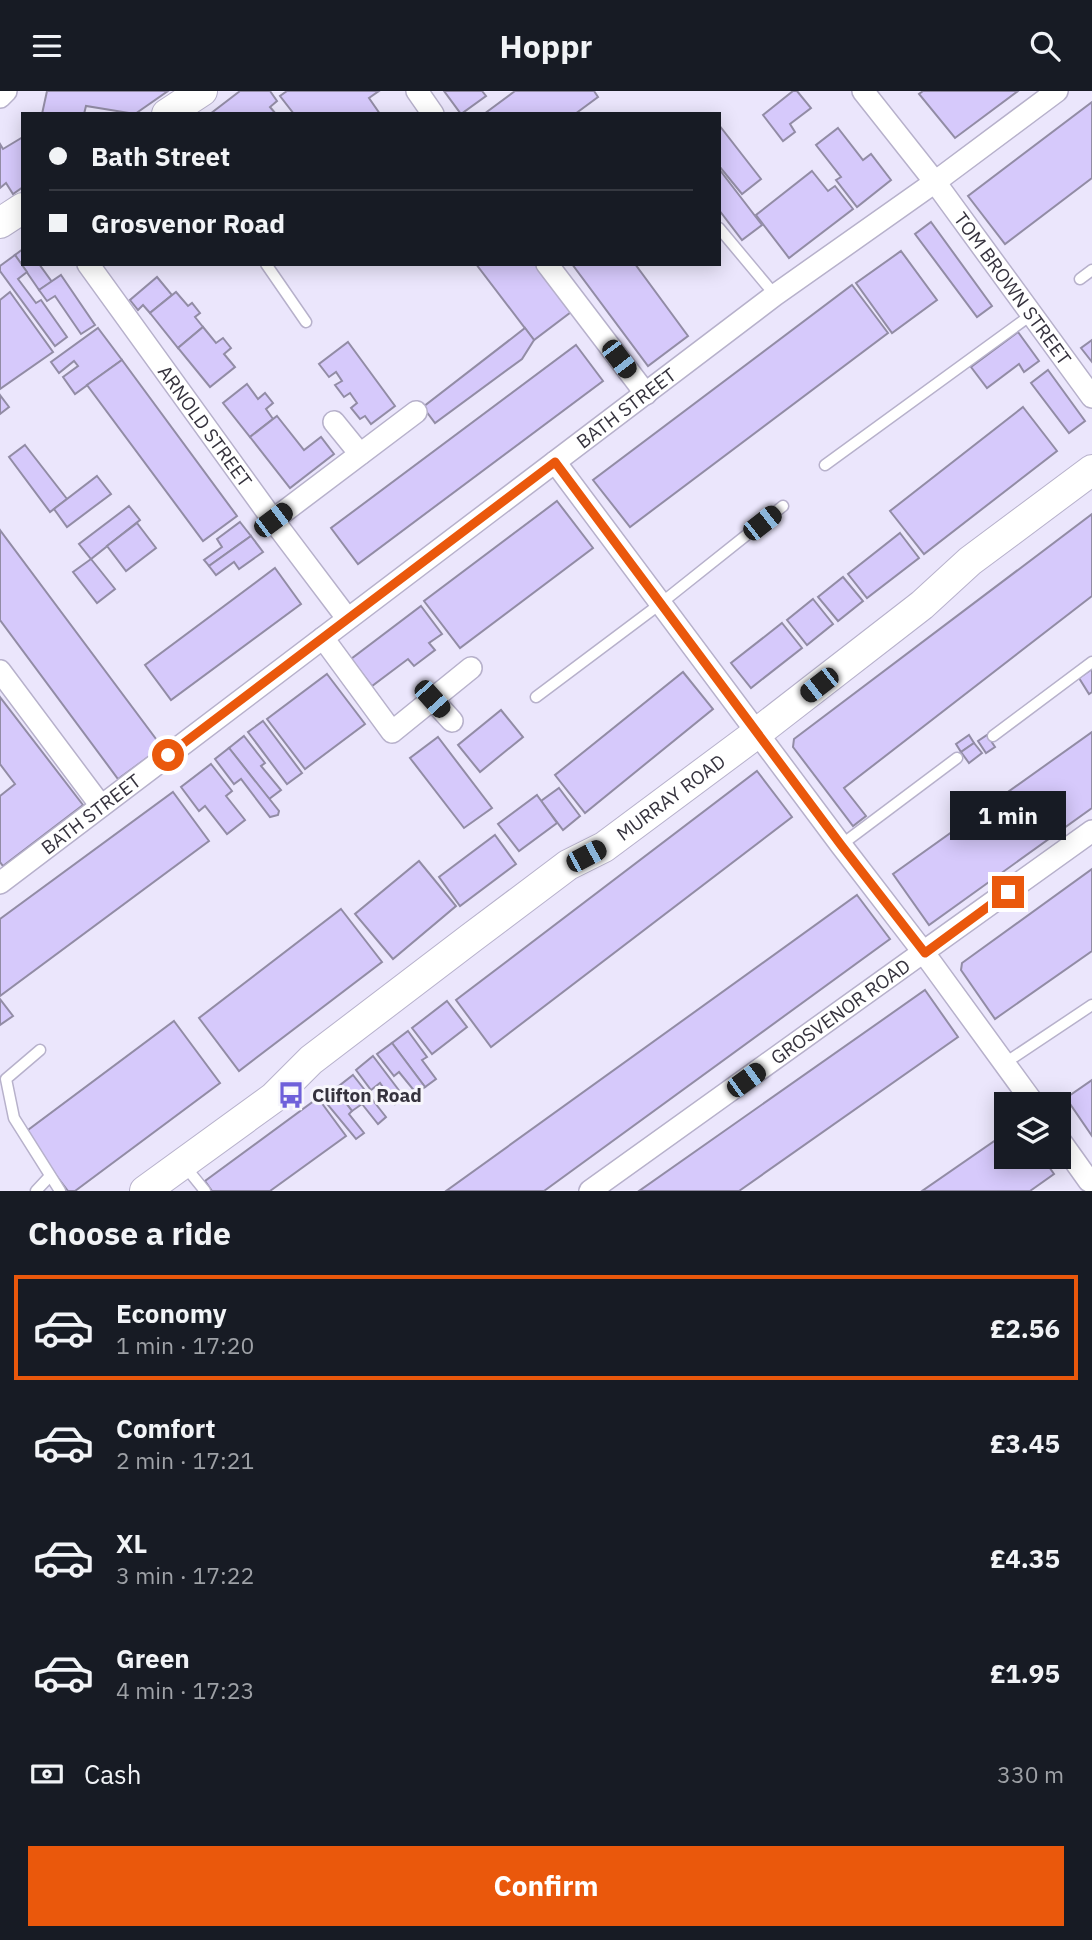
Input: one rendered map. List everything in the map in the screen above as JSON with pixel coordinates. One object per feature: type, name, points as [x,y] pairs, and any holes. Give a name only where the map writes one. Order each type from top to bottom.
[{"type":"street","points":[[0,97],[6,91]]},
{"type":"street","points":[[170,112],[202,91]]},
{"type":"street","points":[[417,91],[431,112]]},
{"type":"street","name":"TOM BROWN STREET","points":[[863,91],[935,182],[1092,397]]},
{"type":"street","name":"BATH STREET","points":[[0,883],[775,295],[935,182],[1057,91]]},
{"type":"street","points":[[0,223],[21,209]]},
{"type":"street","name":"ARNOLD STREET","points":[[89,266],[347,618]]},
{"type":"street","points":[[549,266],[646,394]]},
{"type":"street","points":[[273,520],[416,412]]},
{"type":"street","points":[[334,422],[360,454]]},
{"type":"street","points":[[555,462],[925,953],[1026,1092]]},
{"type":"street","name":"MURRAY ROAD","points":[[145,1191],[273,1098],[311,1060],[482,930],[568,866],[604,847],[757,733],[922,605],[970,561],[1092,470]]},
{"type":"street","points":[[323,638],[392,731],[471,668]]},
{"type":"street","points":[[0,671],[101,806]]},
{"type":"street","points":[[432,699],[452,721]]},
{"type":"street","name":"GROSVENOR ROAD","points":[[590,1191],[1092,831]]},
{"type":"street","points":[[1071,1160],[1085,1184]]},
{"type":"lane","points":[[721,231],[775,295]]},
{"type":"lane","points":[[267,266],[306,322]]},
{"type":"lane","points":[[1080,279],[1092,270]]},
{"type":"lane","points":[[825,465],[1031,315]]},
{"type":"lane","points":[[536,698],[783,506]]},
{"type":"lane","points":[[993,736],[1092,662]]},
{"type":"lane","points":[[841,845],[957,758]]},
{"type":"lane","points":[[1005,1063],[1092,1005]]},
{"type":"lane","points":[[40,1051],[6,1079],[4,1094],[14,1118],[60,1191]]},
{"type":"lane","points":[[182,1163],[205,1191]]},
{"type":"lane","points":[[36,1191],[50,1176]]},
{"type":"building","points":[[47,91],[168,91],[138,112],[86,106],[84,112],[42,112]]},
{"type":"building","points":[[240,91],[270,91],[277,101],[270,107],[274,112],[213,112]]},
{"type":"building","points":[[287,91],[379,91],[369,98],[379,112],[292,112],[280,96]]},
{"type":"building","points":[[444,91],[482,91],[486,96],[464,112],[460,112]]},
{"type":"building","points":[[515,91],[594,91],[598,97],[578,112],[487,112]]},
{"type":"building","points":[[793,91],[797,91],[811,108],[790,124],[795,132],[783,141],[763,115]]},
{"type":"building","points":[[923,91],[1018,91],[955,138],[919,94]]},
{"type":"building","points":[[1092,102],[1092,178],[1005,244],[968,196]]},
{"type":"building","points":[[721,128],[761,179],[742,194],[721,168]]},
{"type":"building","points":[[838,128],[863,160],[871,154],[891,180],[857,207],[836,180],[841,177],[816,145]]},
{"type":"building","points":[[21,138],[21,188],[13,194],[6,183],[0,188],[0,144],[3,149]]},
{"type":"building","points":[[812,171],[828,191],[835,186],[853,209],[789,258],[756,215]]},
{"type":"building","points":[[721,172],[762,225],[742,240],[721,213]]},
{"type":"building","points":[[931,222],[992,306],[977,317],[915,234]]},
{"type":"building","points":[[21,250],[21,264],[15,255]]},
{"type":"building","points":[[901,251],[937,300],[892,333],[856,283]]},
{"type":"building","points":[[15,255],[27,272],[18,279],[36,303],[41,300],[67,337],[55,346],[0,271],[0,266]]},
{"type":"building","points":[[23,266],[40,266],[52,282],[39,290]]},
{"type":"building","points":[[478,266],[543,266],[575,309],[534,340]]},
{"type":"building","points":[[573,266],[636,266],[688,336],[648,366]]},
{"type":"building","points":[[61,275],[95,325],[81,334],[55,296],[47,301],[39,290]]},
{"type":"building","points":[[157,277],[172,295],[150,313],[143,305],[138,310],[130,300]]},
{"type":"building","points":[[852,285],[888,333],[630,527],[593,480]]},
{"type":"building","points":[[10,292],[53,352],[0,389],[0,300]]},
{"type":"building","points":[[176,292],[188,306],[192,303],[200,313],[195,317],[203,327],[178,348],[150,313]]},
{"type":"building","points":[[203,327],[216,343],[223,338],[231,348],[224,354],[235,367],[210,387],[178,348]]},
{"type":"building","points":[[98,328],[122,360],[75,394],[63,377],[78,366],[74,361],[59,373],[51,362]]},
{"type":"building","points":[[525,328],[534,340],[522,359],[435,423],[423,407]]},
{"type":"building","points":[[1018,332],[1039,361],[1024,372],[1019,364],[987,388],[971,367]]},
{"type":"building","points":[[1092,340],[1092,362],[1081,348]]},
{"type":"building","points":[[348,342],[395,406],[371,424],[365,416],[360,419],[351,408],[357,403],[350,393],[344,397],[335,385],[342,381],[336,372],[329,377],[319,364]]},
{"type":"building","points":[[576,345],[603,381],[358,564],[331,528]]},
{"type":"building","points":[[122,360],[237,516],[203,541],[87,385]]},
{"type":"building","points":[[1048,370],[1085,421],[1069,433],[1031,383]]},
{"type":"building","points":[[247,384],[258,399],[265,393],[273,403],[266,409],[273,419],[250,437],[223,403]]},
{"type":"building","points":[[0,395],[9,407],[0,414]]},
{"type":"building","points":[[1023,407],[1057,451],[924,554],[890,511]]},
{"type":"building","points":[[277,416],[304,450],[321,437],[334,454],[290,488],[250,437]]},
{"type":"building","points":[[25,445],[67,499],[50,512],[9,457]]},
{"type":"building","points":[[97,476],[111,494],[67,527],[54,509]]},
{"type":"building","points":[[557,501],[593,548],[460,648],[424,601]]},
{"type":"building","points":[[129,506],[140,520],[91,559],[79,544]]},
{"type":"building","points":[[1092,514],[1092,596],[844,788],[866,816],[853,826],[793,747],[794,739]]},
{"type":"building","points":[[240,522],[251,536],[209,566],[204,560],[222,547],[217,539]]},
{"type":"building","points":[[137,523],[156,548],[126,571],[107,546]]},
{"type":"building","points":[[0,530],[162,747],[118,779],[0,620]]},
{"type":"building","points":[[900,533],[919,558],[867,598],[848,574]]},
{"type":"building","points":[[251,536],[263,552],[239,569],[234,562],[216,575],[209,566]]},
{"type":"building","points":[[91,559],[115,589],[97,603],[73,572]]},
{"type":"building","points":[[275,568],[301,604],[171,700],[145,665]]},
{"type":"building","points":[[843,577],[863,601],[838,621],[818,597]]},
{"type":"building","points":[[813,599],[833,624],[807,645],[787,620]]},
{"type":"building","points":[[421,606],[442,634],[429,643],[435,650],[414,666],[408,659],[372,686],[351,659]]},
{"type":"building","points":[[782,623],[802,648],[751,688],[731,663]]},
{"type":"building","points":[[1092,669],[1092,692],[1089,694],[1079,678]]},
{"type":"building","points":[[683,672],[713,709],[585,813],[555,775]]},
{"type":"building","points":[[327,674],[365,724],[305,769],[267,719]]},
{"type":"building","points":[[0,697],[83,805],[3,866],[0,862],[0,796],[15,784],[0,764]]},
{"type":"building","points":[[501,710],[523,737],[480,772],[458,745]]},
{"type":"building","points":[[263,721],[302,773],[287,784],[248,732]]},
{"type":"building","points":[[1092,732],[1092,808],[929,925],[893,874]]},
{"type":"building","points":[[969,735],[974,743],[961,752],[956,744]]},
{"type":"building","points":[[987,735],[995,747],[986,753],[978,741]]},
{"type":"building","points":[[244,736],[265,763],[261,766],[281,790],[269,799],[229,748]]},
{"type":"building","points":[[438,737],[492,808],[464,828],[410,758]]},
{"type":"building","points":[[974,743],[982,753],[969,763],[961,752]]},
{"type":"building","points":[[229,748],[279,811],[278,815],[270,817],[241,779],[234,784],[215,759]]},
{"type":"building","points":[[211,764],[232,791],[226,796],[245,820],[227,834],[205,806],[199,811],[181,787]]},
{"type":"building","points":[[757,771],[792,817],[491,1047],[456,1000]]},
{"type":"building","points":[[559,788],[580,816],[563,830],[541,801]]},
{"type":"building","points":[[173,792],[209,841],[0,996],[0,919]]},
{"type":"building","points":[[537,795],[557,823],[519,851],[498,824]]},
{"type":"building","points":[[495,835],[516,864],[460,906],[439,877]]},
{"type":"building","points":[[419,861],[456,906],[393,959],[355,914]]},
{"type":"building","points":[[1092,869],[1092,951],[995,1019],[961,970],[962,963]]},
{"type":"building","points":[[857,895],[890,939],[544,1191],[446,1191]]},
{"type":"building","points":[[341,909],[382,962],[239,1071],[199,1018]]},
{"type":"building","points":[[925,990],[958,1037],[739,1191],[639,1191]]},
{"type":"building","points":[[0,999],[13,1016],[0,1025]]},
{"type":"building","points":[[447,1001],[467,1027],[432,1054],[412,1028]]},
{"type":"building","points":[[174,1021],[220,1083],[75,1191],[68,1191],[24,1133]]},
{"type":"building","points":[[408,1031],[427,1057],[422,1060],[436,1079],[425,1087],[392,1043]]},
{"type":"building","points":[[392,1043],[425,1087],[416,1093],[399,1072],[394,1076],[377,1054]]},
{"type":"building","points":[[373,1056],[404,1097],[395,1104],[380,1083],[371,1090],[356,1070]]},
{"type":"building","points":[[353,1075],[386,1117],[378,1124],[362,1104],[352,1111],[335,1089]]},
{"type":"building","points":[[1092,1080],[1092,1136],[1071,1105],[1071,1095]]},
{"type":"building","points":[[335,1089],[364,1133],[356,1139],[323,1099]]},
{"type":"building","points":[[318,1098],[346,1136],[270,1191],[212,1191],[205,1181]]},
{"type":"building","points":[[994,1141],[994,1169],[1050,1169],[1054,1174],[1030,1191],[922,1191]]},
{"type":"place","name":"Clifton Road","points":[[291,1095]]},
{"type":"route","points":[[168,755],[555,462],[925,953],[1008,892]]}]
